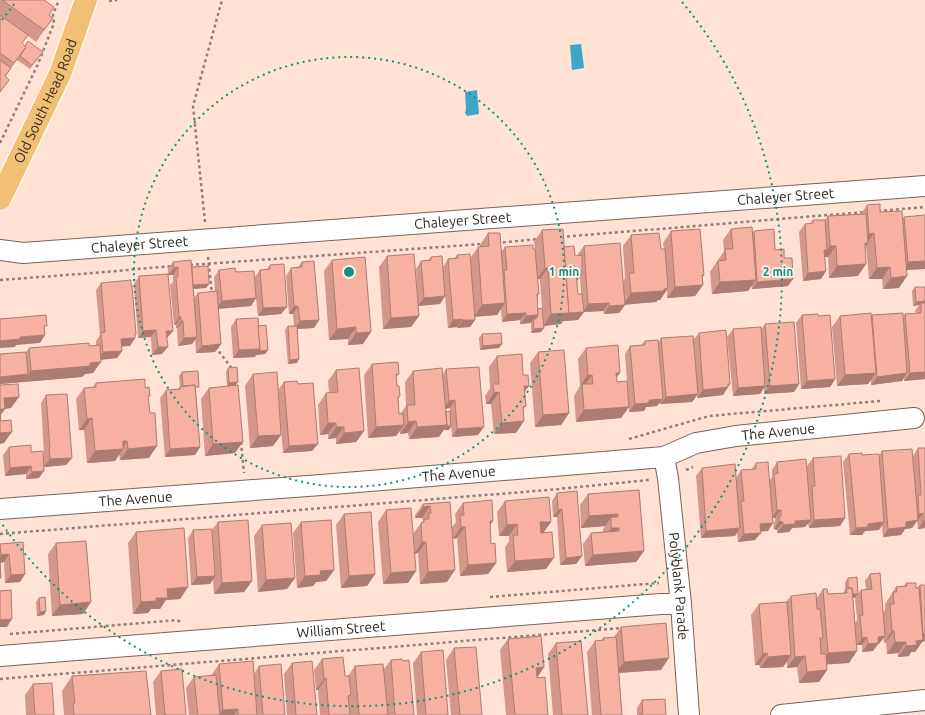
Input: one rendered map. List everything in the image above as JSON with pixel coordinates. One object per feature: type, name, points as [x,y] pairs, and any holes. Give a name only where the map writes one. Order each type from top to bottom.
[{"type":"main road","name":"Old South Head Road","points":[[0,199],[60,74],[81,2]]},
{"type":"street","name":"Chaleyer Street","points":[[0,250],[23,253],[925,186]]},
{"type":"street","name":"The Avenue","points":[[0,509],[336,484],[664,457],[696,443],[736,436],[914,418]]},
{"type":"street","name":"Polyblank Parade","points":[[664,457],[668,478],[681,604],[689,715]]},
{"type":"street","name":"William Street","points":[[0,656],[653,604],[681,604]]},
{"type":"street","points":[[781,715],[925,700]]},
{"type":"path","points":[[0,143],[38,64],[54,23],[53,14],[59,0]]},
{"type":"path","points":[[109,1],[117,0]]},
{"type":"path","points":[[47,9],[53,14]]},
{"type":"path","points":[[558,238],[925,207]]},
{"type":"path","points":[[495,243],[542,239]]},
{"type":"path","points":[[186,265],[487,243]]},
{"type":"path","points":[[0,280],[93,274],[178,266]]},
{"type":"path","points":[[627,440],[709,416],[880,401]]},
{"type":"path","points":[[244,471],[251,470]]},
{"type":"path","points":[[0,534],[540,491],[649,480]]},
{"type":"path","points":[[0,679],[624,628]]},
{"type":"water","points":[[581,44],[584,68],[572,70],[570,45]]},
{"type":"water","points":[[477,90],[479,114],[467,116],[465,113],[465,92]]},
{"type":"building","points":[[2,0],[44,0],[54,7],[49,15],[53,18],[44,30]]},
{"type":"building","points":[[0,15],[28,35],[22,43],[26,47],[14,63],[0,53]]},
{"type":"building","points":[[28,41],[43,52],[32,65],[20,56]]},
{"type":"building","points":[[0,60],[11,68],[5,76],[9,80],[0,92]]},
{"type":"building","points":[[880,204],[880,212],[902,211],[907,276],[891,278],[890,267],[877,268],[874,233],[869,234],[867,205]]},
{"type":"building","points":[[866,214],[868,243],[865,243],[866,264],[837,266],[836,246],[830,246],[828,216]]},
{"type":"building","points":[[925,215],[925,261],[908,262],[904,217]]},
{"type":"building","points":[[813,220],[825,220],[827,250],[824,250],[826,271],[808,273],[805,224],[813,223]]},
{"type":"building","points":[[752,227],[756,280],[720,282],[718,261],[726,260],[725,249],[733,249],[731,229]]},
{"type":"building","points":[[563,229],[569,313],[551,314],[548,268],[545,268],[542,230]]},
{"type":"building","points":[[700,229],[704,275],[702,275],[703,285],[675,287],[671,231]]},
{"type":"building","points":[[774,229],[775,250],[784,249],[784,258],[792,258],[793,279],[757,282],[754,231]]},
{"type":"building","points":[[488,233],[500,233],[505,303],[482,305],[478,247],[489,246]]},
{"type":"building","points":[[659,233],[661,249],[665,249],[668,288],[664,289],[664,291],[631,293],[629,273],[634,273],[631,235]]},
{"type":"building","points":[[620,243],[625,305],[609,306],[609,303],[588,304],[584,246]]},
{"type":"building","points":[[533,245],[533,249],[535,249],[539,294],[537,294],[538,315],[526,316],[526,313],[507,314],[504,270],[507,270],[505,247]]},
{"type":"building","points":[[574,246],[575,256],[582,255],[582,274],[576,274],[578,294],[582,294],[584,312],[569,313],[564,247]]},
{"type":"building","points":[[414,254],[419,316],[391,318],[387,256]]},
{"type":"building","points":[[470,254],[475,320],[453,320],[448,259],[458,258],[457,255]]},
{"type":"building","points":[[442,256],[445,296],[424,298],[421,261],[431,260],[431,257]]},
{"type":"building","points":[[365,257],[371,332],[356,333],[356,327],[337,329],[332,260]]},
{"type":"building","points":[[191,260],[197,337],[184,338],[183,321],[181,321],[181,317],[179,317],[176,277],[178,277],[178,267],[174,268],[173,262]]},
{"type":"building","points":[[314,261],[319,320],[300,321],[298,306],[294,306],[291,268],[302,267],[302,262]]},
{"type":"building","points":[[284,264],[287,307],[263,308],[260,270],[270,269],[270,265]]},
{"type":"building","points":[[208,266],[209,284],[193,285],[192,267]]},
{"type":"building","points":[[235,268],[236,272],[254,271],[256,298],[222,301],[219,270]]},
{"type":"building","points":[[168,274],[173,331],[166,331],[168,347],[158,347],[156,330],[143,331],[139,276]]},
{"type":"building","points":[[131,280],[136,334],[135,338],[121,339],[122,351],[103,352],[101,333],[105,332],[101,283]]},
{"type":"building","points":[[915,287],[925,287],[925,301],[916,302]]},
{"type":"building","points":[[217,291],[221,344],[202,346],[198,293]]},
{"type":"building","points":[[921,303],[925,303],[925,372],[910,373],[905,314],[921,313]]},
{"type":"building","points":[[542,308],[544,328],[534,329],[533,319],[536,319],[538,315],[538,309]]},
{"type":"building","points":[[871,313],[876,373],[845,375],[840,316]]},
{"type":"building","points":[[903,313],[907,373],[877,377],[872,315]]},
{"type":"building","points":[[818,314],[818,316],[830,315],[835,379],[807,381],[802,315]]},
{"type":"building","points":[[46,315],[47,326],[44,326],[45,335],[20,337],[20,339],[0,341],[0,319]]},
{"type":"building","points":[[258,318],[260,349],[239,350],[236,319]]},
{"type":"building","points":[[794,322],[799,384],[770,386],[765,324]]},
{"type":"building","points":[[266,325],[268,350],[259,351],[258,326]]},
{"type":"building","points":[[288,326],[297,326],[299,359],[290,360]]},
{"type":"building","points":[[761,327],[765,386],[738,388],[733,329]]},
{"type":"building","points":[[726,330],[730,384],[728,384],[728,387],[703,390],[699,333]]},
{"type":"building","points":[[501,333],[502,344],[483,346],[482,334]]},
{"type":"building","points":[[693,336],[698,394],[666,397],[661,338]]},
{"type":"building","points":[[658,340],[663,399],[649,400],[649,403],[635,404],[630,346],[645,345],[645,341]]},
{"type":"building","points":[[89,343],[89,346],[100,345],[101,362],[90,363],[90,366],[31,371],[29,348]]},
{"type":"building","points":[[618,345],[620,373],[616,373],[617,382],[627,381],[629,407],[584,410],[582,384],[593,384],[592,375],[588,375],[586,348]]},
{"type":"building","points":[[564,350],[569,413],[543,415],[538,352]]},
{"type":"building","points":[[26,352],[28,374],[0,377],[0,354]]},
{"type":"building","points":[[522,354],[523,375],[528,375],[529,386],[524,386],[526,406],[523,407],[524,421],[502,423],[499,392],[494,393],[493,384],[499,384],[497,356]]},
{"type":"building","points":[[398,362],[399,374],[396,374],[400,396],[398,397],[399,414],[403,414],[404,425],[376,427],[372,364]]},
{"type":"building","points":[[237,367],[238,382],[229,383],[228,368]]},
{"type":"building","points":[[479,367],[484,427],[457,429],[455,400],[449,401],[446,369]]},
{"type":"building","points":[[359,368],[364,431],[344,433],[344,427],[336,427],[336,423],[328,423],[326,393],[338,392],[336,370]]},
{"type":"building","points":[[442,368],[447,425],[417,427],[416,421],[408,422],[407,405],[415,405],[413,371]]},
{"type":"building","points":[[198,371],[199,387],[196,387],[195,385],[183,386],[182,372]]},
{"type":"building","points":[[277,372],[281,435],[258,436],[253,374]]},
{"type":"building","points":[[145,379],[145,388],[149,387],[150,396],[148,396],[150,413],[155,413],[157,446],[128,449],[127,441],[123,441],[123,449],[95,451],[92,418],[87,419],[84,388],[96,387],[96,383]]},
{"type":"building","points":[[297,381],[298,384],[313,383],[318,444],[289,446],[284,382]]},
{"type":"building","points":[[18,384],[19,397],[4,398],[5,409],[0,409],[0,385]]},
{"type":"building","points":[[195,385],[200,447],[170,449],[166,390],[180,389],[180,387]]},
{"type":"building","points":[[238,385],[243,442],[213,444],[209,388]]},
{"type":"building","points":[[67,394],[72,458],[50,459],[46,395]]},
{"type":"building","points":[[450,411],[451,426],[447,426],[446,412]]},
{"type":"building","points":[[0,413],[1,421],[11,420],[12,432],[0,433]]},
{"type":"building","points":[[31,445],[31,452],[43,451],[44,471],[32,472],[31,466],[10,468],[9,447]]},
{"type":"building","points":[[918,448],[925,448],[925,521],[923,521],[923,513],[919,514],[918,495],[921,495]]},
{"type":"building","points":[[912,449],[918,520],[906,522],[906,527],[888,529],[882,451]]},
{"type":"building","points":[[862,453],[862,455],[879,454],[884,522],[868,524],[868,527],[856,528],[849,454]]},
{"type":"building","points":[[841,456],[845,518],[814,520],[812,487],[815,486],[813,458]]},
{"type":"building","points":[[806,459],[811,520],[795,521],[795,524],[783,525],[783,522],[779,521],[781,510],[777,510],[774,474],[778,473],[777,462]]},
{"type":"building","points":[[768,462],[773,523],[760,524],[761,533],[744,534],[741,501],[744,501],[741,470],[756,469],[756,463]]},
{"type":"building","points":[[735,464],[740,528],[706,531],[702,468]]},
{"type":"building","points":[[639,490],[644,551],[593,555],[591,533],[619,531],[619,528],[611,528],[611,517],[618,517],[618,514],[589,516],[588,494]]},
{"type":"building","points":[[577,491],[582,556],[566,558],[562,509],[558,510],[557,493]]},
{"type":"building","points":[[549,497],[551,522],[540,522],[541,533],[552,532],[554,558],[515,561],[513,535],[518,535],[517,524],[507,525],[505,501]]},
{"type":"building","points":[[492,500],[493,521],[490,521],[491,544],[495,543],[496,563],[468,565],[465,527],[461,527],[460,515],[464,515],[463,503]]},
{"type":"building","points":[[450,502],[455,570],[428,572],[426,542],[422,542],[421,523],[424,522],[424,519],[429,519],[428,513],[431,513],[430,506],[423,507],[423,504]]},
{"type":"building","points":[[411,508],[416,571],[391,573],[386,510]]},
{"type":"building","points":[[371,512],[375,574],[349,576],[344,514]]},
{"type":"building","points":[[248,520],[252,581],[222,583],[218,522]]},
{"type":"building","points":[[331,520],[334,570],[320,571],[321,575],[305,576],[301,522]]},
{"type":"building","points":[[291,523],[295,578],[266,580],[262,525]]},
{"type":"building","points":[[184,528],[188,587],[167,589],[168,598],[156,598],[156,601],[141,602],[136,532]]},
{"type":"building","points":[[212,529],[215,576],[197,577],[193,530]]},
{"type":"building","points":[[86,541],[91,602],[60,605],[56,543]]},
{"type":"building","points":[[23,542],[25,574],[11,575],[9,554],[1,555],[0,544]]},
{"type":"building","points":[[880,573],[885,636],[878,637],[878,643],[868,644],[867,637],[862,638],[860,615],[863,615],[861,590],[872,589],[870,574]]},
{"type":"building","points":[[857,577],[858,594],[853,594],[852,588],[848,588],[848,578]]},
{"type":"building","points":[[906,583],[916,583],[916,588],[919,588],[923,640],[916,641],[917,645],[906,646],[906,642],[895,642],[894,631],[892,631],[890,604],[894,604],[893,592],[897,592],[896,587],[907,586]]},
{"type":"building","points":[[920,585],[925,585],[925,634],[923,634]]},
{"type":"building","points":[[852,588],[857,651],[828,653],[823,589],[827,589],[828,594],[847,593],[846,589]]},
{"type":"building","points":[[11,590],[12,619],[0,620],[0,591]]},
{"type":"building","points":[[816,593],[817,609],[820,609],[823,638],[820,638],[821,654],[826,654],[827,670],[807,672],[805,656],[795,657],[791,596]]},
{"type":"building","points":[[45,597],[46,611],[40,612],[39,598]]},
{"type":"building","points":[[787,602],[791,655],[768,657],[767,653],[763,654],[759,604]]},
{"type":"building","points":[[666,623],[669,658],[624,662],[621,627]]},
{"type":"building","points":[[541,636],[544,667],[536,668],[537,678],[545,677],[548,715],[515,715],[508,639]]},
{"type":"building","points":[[616,637],[622,715],[601,715],[595,641],[604,640],[603,638]]},
{"type":"building","points":[[581,641],[588,715],[562,715],[556,643]]},
{"type":"building","points":[[476,647],[482,715],[460,715],[454,648]]},
{"type":"building","points":[[443,650],[448,715],[426,715],[421,652]]},
{"type":"building","points":[[343,657],[345,676],[349,676],[351,695],[348,696],[350,715],[329,715],[326,678],[324,679],[322,659]]},
{"type":"building","points":[[402,659],[403,661],[409,660],[414,715],[395,715],[391,660]]},
{"type":"building","points":[[253,661],[257,715],[238,715],[238,709],[223,710],[219,664]]},
{"type":"building","points":[[312,661],[317,715],[296,715],[292,663]]},
{"type":"building","points":[[281,664],[285,715],[263,715],[259,666]]},
{"type":"building","points":[[383,664],[388,715],[359,715],[355,666]]},
{"type":"building","points":[[182,669],[186,715],[165,715],[161,671]]},
{"type":"building","points":[[146,671],[151,715],[74,715],[73,703],[75,703],[72,676]]},
{"type":"building","points":[[216,675],[220,715],[198,715],[194,677]]},
{"type":"building","points":[[52,683],[54,715],[35,715],[33,684]]},
{"type":"building","points":[[665,699],[666,715],[640,715],[643,713],[642,700]]}]
